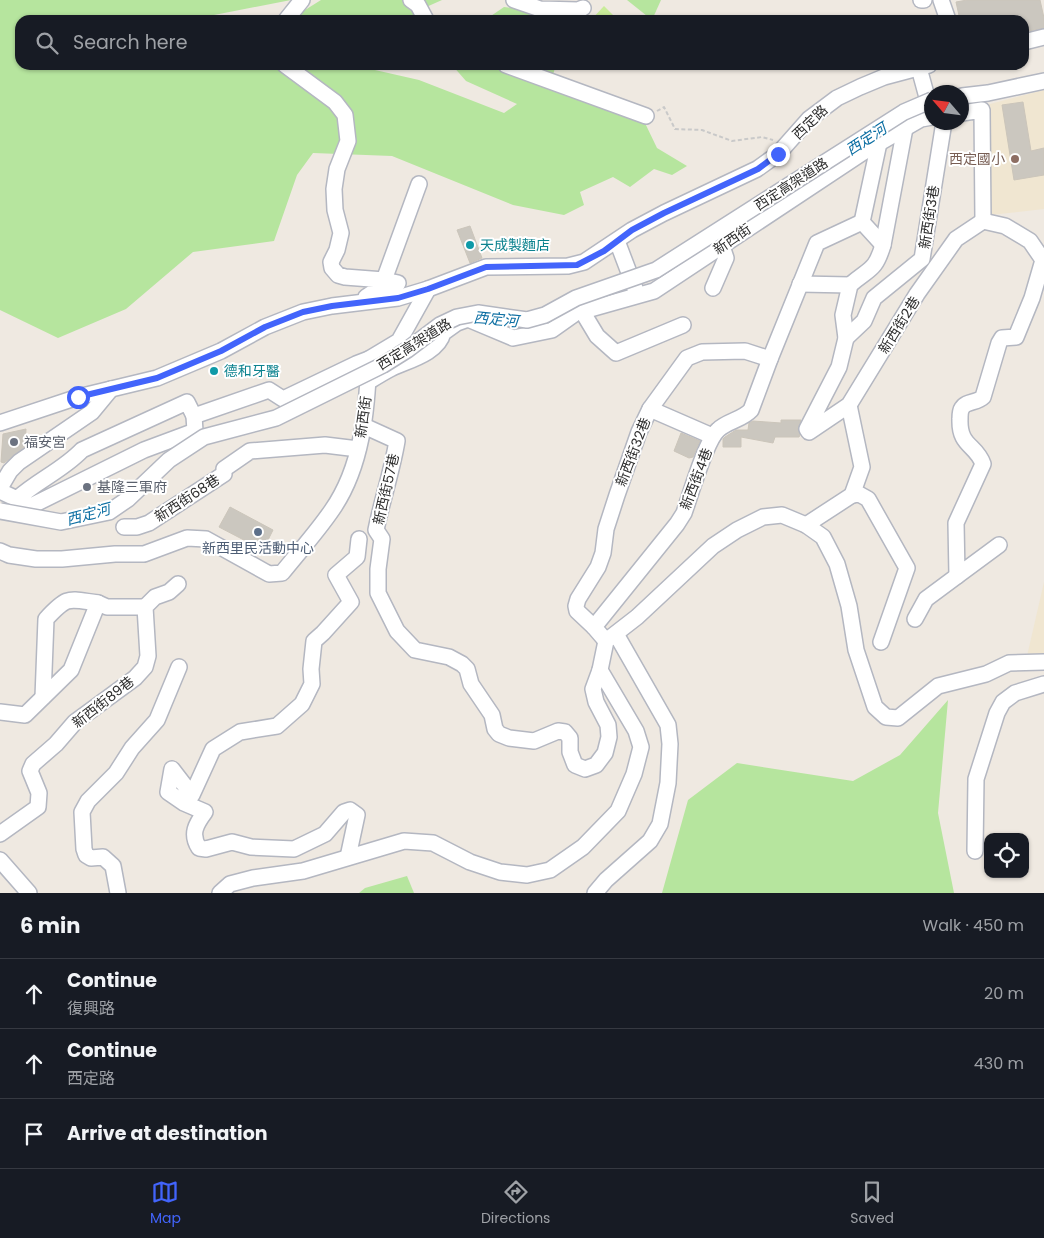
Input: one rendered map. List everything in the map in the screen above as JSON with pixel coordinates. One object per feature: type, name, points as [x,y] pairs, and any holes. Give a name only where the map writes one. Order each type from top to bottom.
[{"type":"street","points":[[290,15],[302,0]]},
{"type":"street","points":[[411,0],[418,5],[423,15]]},
{"type":"street","points":[[514,0],[540,9],[578,10],[583,8]]},
{"type":"street","points":[[941,0],[946,15]]},
{"type":"street","points":[[1029,41],[1044,37]]},
{"type":"street","points":[[292,70],[335,102],[345,115],[348,142],[337,169],[334,189],[335,210],[341,233],[337,250],[331,262],[332,268],[338,274],[345,277],[398,283],[396,286],[372,293],[357,304]]},
{"type":"street","points":[[520,70],[646,116]]},
{"type":"street","name":"西定路","points":[[0,423],[78,397],[157,378],[221,351],[265,327],[303,312],[398,298],[486,267],[577,265],[632,230],[664,213],[758,169],[788,143],[809,119],[836,98],[884,77],[909,70]]},
{"type":"street","points":[[925,70],[927,85]]},
{"type":"street","points":[[969,95],[1044,81]]},
{"type":"street","name":"西定高架道路","points":[[0,511],[61,522],[109,512],[128,499],[169,460],[204,438],[276,418],[383,365],[407,350],[440,325],[457,317],[478,313],[527,320],[545,315],[576,298],[656,270],[904,112],[924,103]]},
{"type":"street","points":[[957,576],[956,523],[983,464],[981,458],[966,443],[960,431],[961,409],[964,405],[980,400],[983,397],[999,343],[1002,338],[1016,336],[1032,298],[1044,260],[1030,241],[1005,226],[983,221],[982,110],[969,112]]},
{"type":"street","name":"新西街","points":[[0,551],[36,560],[62,560],[115,554],[144,554],[186,538],[206,539],[269,574],[282,574],[333,510],[348,479],[364,426],[368,382],[393,368],[421,356],[441,340],[443,333],[457,323],[468,319],[513,338],[552,330],[576,313],[654,291],[879,143],[924,118]]},
{"type":"street","points":[[800,284],[850,285],[870,271],[879,260],[906,128]]},
{"type":"street","name":"新西街3巷","points":[[846,338],[864,321],[874,298],[922,260],[943,130]]},
{"type":"street","points":[[879,143],[862,222],[883,245]]},
{"type":"street","points":[[384,280],[418,184]]},
{"type":"street","name":"新西街2巷","points":[[846,338],[839,367],[819,407],[809,422],[808,432],[849,406],[918,294],[956,239],[983,221]]},
{"type":"street","name":"新西街4巷","points":[[594,627],[684,513],[712,436],[722,426],[747,415],[751,410],[817,243],[862,222]]},
{"type":"street","points":[[617,241],[637,295]]},
{"type":"street","points":[[713,288],[726,258],[722,246]]},
{"type":"street","points":[[846,338],[843,315],[850,285]]},
{"type":"street","points":[[194,416],[269,390],[283,399],[369,359],[399,341],[428,289]]},
{"type":"street","points":[[582,311],[597,336],[616,353],[683,325]]},
{"type":"street","name":"新西街32巷","points":[[594,627],[577,611],[576,606],[578,599],[598,567],[603,552],[606,528],[638,432],[650,409],[687,358],[702,352],[745,351],[770,359]]},
{"type":"street","points":[[368,382],[369,359]]},
{"type":"street","points":[[17,499],[30,488],[70,463],[82,450],[187,402],[194,416],[195,431],[144,450],[31,506],[17,499],[0,490],[10,470],[92,412],[111,389]]},
{"type":"street","points":[[849,406],[862,467],[852,494]]},
{"type":"street","points":[[650,409],[712,436]]},
{"type":"street","name":"新西街57巷","points":[[364,426],[397,441],[392,466],[381,502],[376,530],[382,539],[378,569],[378,593],[397,631],[415,650],[449,657],[462,664],[471,684],[492,715],[495,729],[499,734],[509,738],[534,740],[558,731],[565,732],[570,738],[570,752],[575,765],[585,769],[596,766],[605,753],[609,737],[608,725],[596,702],[593,689],[600,670]]},
{"type":"street","name":"新西街68巷","points":[[124,527],[137,527],[149,523],[224,474],[224,469],[250,451],[325,445],[358,449]]},
{"type":"street","points":[[806,525],[852,494],[859,494],[868,499],[907,568],[880,642]]},
{"type":"street","points":[[220,893],[230,884],[253,878],[303,871],[404,841],[433,843],[470,862],[500,872],[527,875],[550,870],[583,847],[618,812],[634,774],[641,747],[636,731],[600,670],[611,637],[637,617],[713,546],[737,530],[763,517],[782,515],[806,525],[823,537],[837,564],[849,606],[856,650],[866,682],[875,707],[886,717],[898,718],[938,686],[986,674],[1009,663],[1044,662]]},
{"type":"street","points":[[348,857],[357,815],[350,810],[344,812],[325,834],[294,849],[251,847],[232,842],[206,849],[199,848],[193,834],[196,824],[205,812],[184,803],[168,792],[172,769],[192,795],[213,749],[240,732],[277,726],[302,704],[312,684],[311,669],[314,641],[351,602],[336,575],[357,557],[359,539]]},
{"type":"street","points":[[915,619],[926,599],[999,545]]},
{"type":"street","points":[[43,698],[46,619],[60,604],[70,600],[98,603],[107,607],[145,607],[155,597],[169,592],[178,584]]},
{"type":"street","points":[[0,712],[25,715],[71,670],[98,603]]},
{"type":"street","name":"新西街89巷","points":[[0,834],[38,806],[39,793],[30,771],[33,764],[56,744],[74,722],[135,678],[145,667],[148,656],[145,607]]},
{"type":"street","points":[[594,627],[611,637],[668,724],[670,744],[668,783],[660,824],[650,841],[606,880],[596,893]]},
{"type":"street","points":[[118,893],[113,866],[103,857],[91,858],[86,855],[82,812],[88,801],[116,773],[132,748],[157,720],[179,667]]},
{"type":"street","points":[[975,851],[976,779],[997,714],[1003,702],[1014,693],[1044,684]]},
{"type":"street","points":[[0,860],[29,893]]},
{"type":"path","points":[[646,116],[664,107],[676,129],[702,130],[732,141],[762,136],[788,143]]},
{"type":"shaded area","name":"西定國小","points":[[1044,90],[1044,209],[991,215],[982,106]]},
{"type":"shaded area","points":[[1044,582],[1044,657],[1027,656]]},
{"type":"green space","points":[[0,0],[291,0],[214,15],[15,15],[15,70],[375,70],[419,80],[504,113],[517,104],[466,81],[456,70],[554,70],[549,87],[644,121],[657,148],[687,166],[672,175],[654,169],[630,187],[613,177],[580,192],[584,205],[564,215],[513,205],[392,156],[313,153],[297,175],[274,241],[193,252],[126,309],[58,338],[0,310]]},
{"type":"green space","points":[[321,0],[442,0],[424,8],[418,15],[297,15]]},
{"type":"green space","points":[[627,0],[661,0],[654,15],[646,15]]},
{"type":"green space","points":[[604,6],[613,15],[596,15]]},
{"type":"green space","points":[[504,7],[563,15],[492,15]]},
{"type":"green space","points":[[948,700],[938,813],[954,893],[662,893],[688,800],[737,763],[853,781],[900,755]]},
{"type":"green space","points":[[407,876],[414,893],[359,893],[365,888]]},
{"type":"building","points":[[967,0],[1040,0],[1044,28],[1029,31],[1029,15],[959,15],[956,2]]},
{"type":"building","points":[[1023,102],[1031,151],[1044,148],[1044,175],[1014,180],[1002,105]]},
{"type":"building","name":"天成製麵店","points":[[470,226],[482,258],[470,263],[457,230]]},
{"type":"building","points":[[781,420],[801,420],[798,429],[799,437],[775,437],[773,443],[741,437],[741,447],[723,447],[723,439],[725,437],[736,430],[748,430],[749,423],[753,421],[781,423]]},
{"type":"building","name":"福安宮","points":[[26,429],[25,447],[4,463],[1,462],[3,434]]},
{"type":"building","points":[[681,433],[700,441],[693,457],[689,458],[674,451]]},
{"type":"building","points":[[230,507],[273,530],[263,550],[219,527]]},
{"type":"place","name":"西定國小","points":[[1015,159]]},
{"type":"place","name":"天成製麵店","points":[[470,245]]},
{"type":"place","name":"德和牙醫","points":[[214,371]]},
{"type":"place","name":"福安宮","points":[[14,442]]},
{"type":"place","name":"基隆三軍府","points":[[87,487]]},
{"type":"place","name":"新西里民活動中心","points":[[258,532]]},
{"type":"route","points":[[78,397],[157,378],[221,351],[265,327],[303,312],[332,306],[398,298],[486,267],[499,265],[577,265],[604,251],[632,230],[758,169],[778,154]]},
{"type":"water label","name":"西定河","points":[[866,139]]},
{"type":"water label","name":"西定河","points":[[496,319]]},
{"type":"water label","name":"西定河","points":[[88,514]]}]
